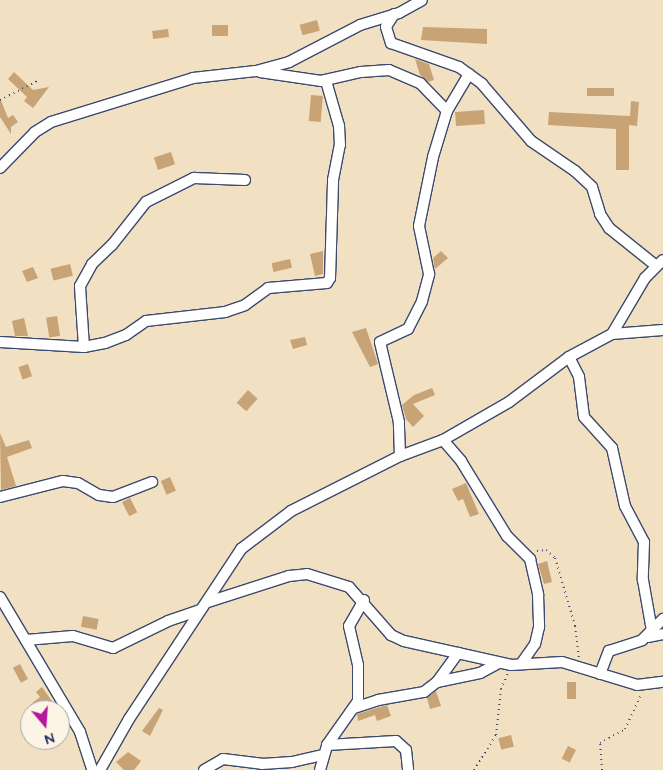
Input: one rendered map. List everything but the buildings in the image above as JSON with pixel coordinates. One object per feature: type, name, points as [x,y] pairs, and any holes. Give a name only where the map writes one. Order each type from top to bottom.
[{"type":"street","points":[[0,168],[35,132],[51,122],[193,78],[256,71],[289,62],[360,25],[394,14],[422,0]]},
{"type":"street","points":[[394,14],[386,27],[391,43],[428,54],[469,74],[489,90],[531,141],[574,171],[592,187],[600,214],[609,228],[659,262],[612,334]]},
{"type":"street","points":[[256,71],[326,81],[360,72],[390,70],[420,83],[447,111]]},
{"type":"street","points":[[400,456],[400,430],[380,342],[408,329],[422,302],[429,274],[420,226],[436,143],[447,111],[469,74]]},
{"type":"street","points":[[0,342],[12,340],[84,347],[118,339],[146,321],[235,310],[268,288],[312,286],[329,281],[333,180],[340,145],[339,126],[326,81]]},
{"type":"street","points":[[84,347],[79,291],[82,281],[92,264],[146,202],[194,178],[245,180]]},
{"type":"street","points":[[100,770],[129,719],[200,610],[208,602],[241,549],[264,528],[315,498],[400,456],[442,440],[509,402],[569,356],[612,334],[663,330]]},
{"type":"street","points":[[0,335],[12,340]]},
{"type":"street","points":[[569,356],[580,377],[584,417],[612,448],[625,506],[644,542],[643,580],[650,634]]},
{"type":"street","points":[[442,440],[460,460],[507,536],[524,552],[536,576],[539,627],[535,644],[516,664]]},
{"type":"street","points":[[0,496],[63,481],[78,483],[99,495],[113,497],[152,482]]},
{"type":"street","points":[[208,602],[289,576],[307,574],[349,587],[364,600],[391,635],[499,663],[562,662],[621,682],[649,685],[663,682]]},
{"type":"street","points":[[0,597],[80,732],[92,770]]},
{"type":"street","points":[[320,770],[322,755],[327,745],[354,708],[359,696],[358,670],[349,626],[364,600]]},
{"type":"street","points":[[26,640],[74,636],[113,648],[168,621],[200,610]]},
{"type":"street","points":[[600,674],[609,651],[636,644],[650,634],[663,619]]},
{"type":"street","points":[[650,634],[663,634]]},
{"type":"street","points":[[354,708],[378,700],[424,692],[437,682],[458,653]]},
{"type":"street","points":[[437,682],[480,674],[499,663]]},
{"type":"street","points":[[327,745],[396,741],[406,750],[408,770]]},
{"type":"street","points":[[204,770],[223,759],[262,764],[322,755]]},
{"type":"path","points":[[0,100],[38,81]]},
{"type":"path","points":[[524,552],[546,550],[555,558],[575,626],[580,667]]},
{"type":"path","points":[[474,770],[496,735],[502,689],[516,664]]},
{"type":"path","points":[[602,770],[600,743],[625,729],[635,703],[649,685]]}]
